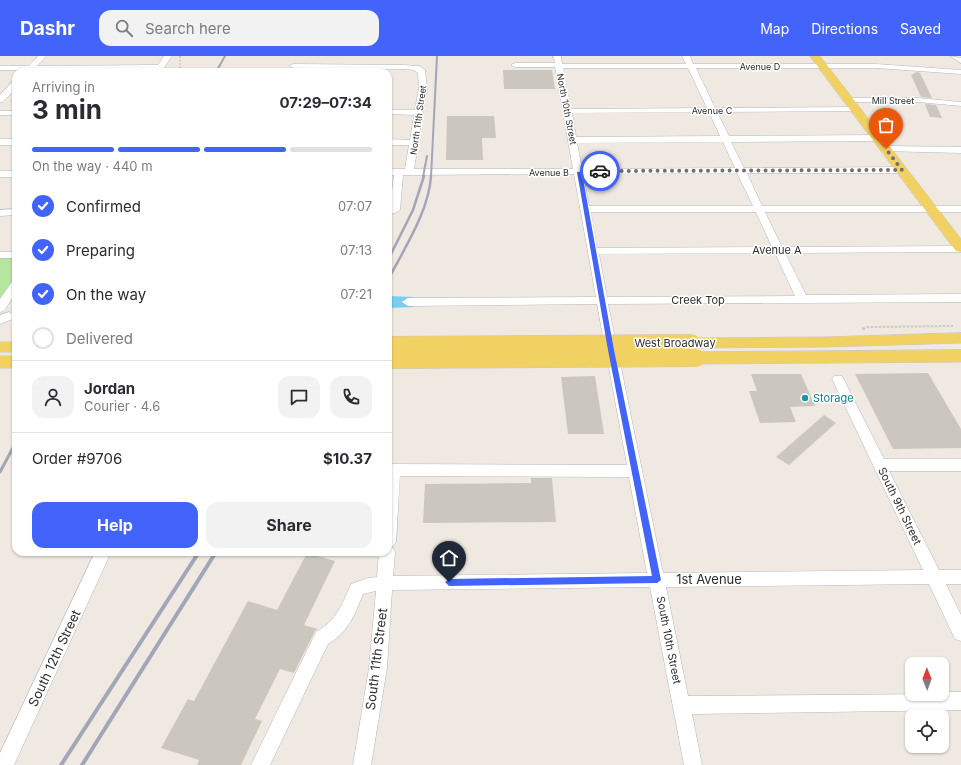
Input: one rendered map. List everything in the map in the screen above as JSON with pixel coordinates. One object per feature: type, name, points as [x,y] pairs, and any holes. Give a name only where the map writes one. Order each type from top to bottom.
[{"type":"main road","points":[[815,56],[961,248]]},
{"type":"main road","name":"West Broadway","points":[[392,345],[842,342],[961,338]]},
{"type":"main road","points":[[0,347],[12,347]]},
{"type":"main road","name":"West Broadway","points":[[392,360],[961,357]]},
{"type":"main road","points":[[0,362],[12,362]]},
{"type":"street","points":[[31,68],[42,56]]},
{"type":"street","points":[[160,68],[168,56]]},
{"type":"street","points":[[292,68],[297,56]]},
{"type":"street","name":"North 10th Street","points":[[548,56],[556,63],[567,110],[611,350]]},
{"type":"street","points":[[686,56],[802,299]]},
{"type":"street","points":[[954,56],[961,61]]},
{"type":"street","name":"Avenue D","points":[[515,65],[556,63],[691,66],[876,66],[961,72]]},
{"type":"street","name":"North 11th Street","points":[[329,68],[403,66],[420,70],[424,76],[409,172]]},
{"type":"street","points":[[0,68],[12,69]]},
{"type":"street","points":[[0,100],[12,87]]},
{"type":"street","name":"Mill Street","points":[[849,100],[918,100],[961,104]]},
{"type":"street","name":"Avenue C","points":[[567,110],[856,109]]},
{"type":"street","points":[[392,112],[418,113]]},
{"type":"street","points":[[0,113],[12,113]]},
{"type":"street","points":[[573,140],[878,138]]},
{"type":"street","points":[[0,142],[12,142]]},
{"type":"street","points":[[392,142],[414,143]]},
{"type":"street","points":[[886,149],[961,150]]},
{"type":"street","name":"Avenue B","points":[[392,172],[902,170]]},
{"type":"street","points":[[392,210],[395,210],[399,172]]},
{"type":"street","points":[[0,174],[12,174]]},
{"type":"street","points":[[586,209],[961,209]]},
{"type":"street","points":[[0,212],[12,212]]},
{"type":"street","name":"Avenue A","points":[[594,251],[961,248]]},
{"type":"street","points":[[0,255],[12,254]]},
{"type":"street","points":[[3,315],[12,294]]},
{"type":"street","name":"Creek Top","points":[[408,302],[961,298]]},
{"type":"street","name":"South 10th Street","points":[[611,350],[693,765]]},
{"type":"street","name":"South 9th Street","points":[[838,379],[961,633]]},
{"type":"street","points":[[880,465],[961,465]]},
{"type":"street","points":[[392,484],[393,470],[636,471]]},
{"type":"street","name":"South 12th Street","points":[[4,765],[101,556]]},
{"type":"street","name":"South 11th Street","points":[[362,765],[378,668],[387,556]]},
{"type":"street","name":"1st Avenue","points":[[260,765],[322,638],[335,631],[340,624],[357,589],[368,585],[385,583],[961,577]]},
{"type":"street","points":[[681,705],[961,701]]},
{"type":"path","points":[[180,56],[180,68]]},
{"type":"green space","points":[[0,258],[12,258],[12,281],[0,299]]},
{"type":"building","points":[[503,70],[552,70],[555,89],[504,89]]},
{"type":"building","points":[[917,72],[920,73],[932,98],[921,97],[911,75]]},
{"type":"building","points":[[925,104],[936,105],[942,118],[930,117]]},
{"type":"building","points":[[447,116],[494,116],[496,138],[482,138],[483,160],[446,160]]},
{"type":"building","points":[[928,373],[961,429],[961,448],[893,449],[855,374]]},
{"type":"building","points":[[751,374],[801,374],[815,406],[790,407],[796,422],[760,423],[749,391],[757,391]]},
{"type":"building","points":[[595,376],[604,434],[568,434],[561,377]]},
{"type":"building","points":[[824,415],[836,423],[789,465],[776,457]]},
{"type":"building","points":[[531,478],[552,478],[556,522],[423,523],[425,484],[531,483]]},
{"type":"building","points":[[305,556],[318,556],[335,561],[304,625],[318,629],[315,631],[294,673],[280,669],[255,719],[262,721],[241,765],[197,765],[199,760],[161,748],[188,699],[194,701],[248,601],[277,610]]},
{"type":"waterway","points":[[392,302],[406,302]]},
{"type":"railway","points":[[218,68],[225,56]]},
{"type":"railway","points":[[431,177],[437,56]]},
{"type":"railway","points":[[423,177],[427,156]]},
{"type":"railway","points":[[392,252],[413,210],[424,176]]},
{"type":"railway","points":[[392,273],[421,216],[426,203],[431,176]]},
{"type":"railway","points":[[0,472],[12,450]]},
{"type":"railway","points":[[61,765],[196,556]]},
{"type":"railway","points":[[82,765],[213,556]]},
{"type":"way so far","points":[[600,171],[902,170],[886,149]]},
{"type":"place","name":"Storage","points":[[805,398]]},
{"type":"route","points":[[449,582],[657,580],[611,350],[606,314],[579,172],[600,171]]}]
